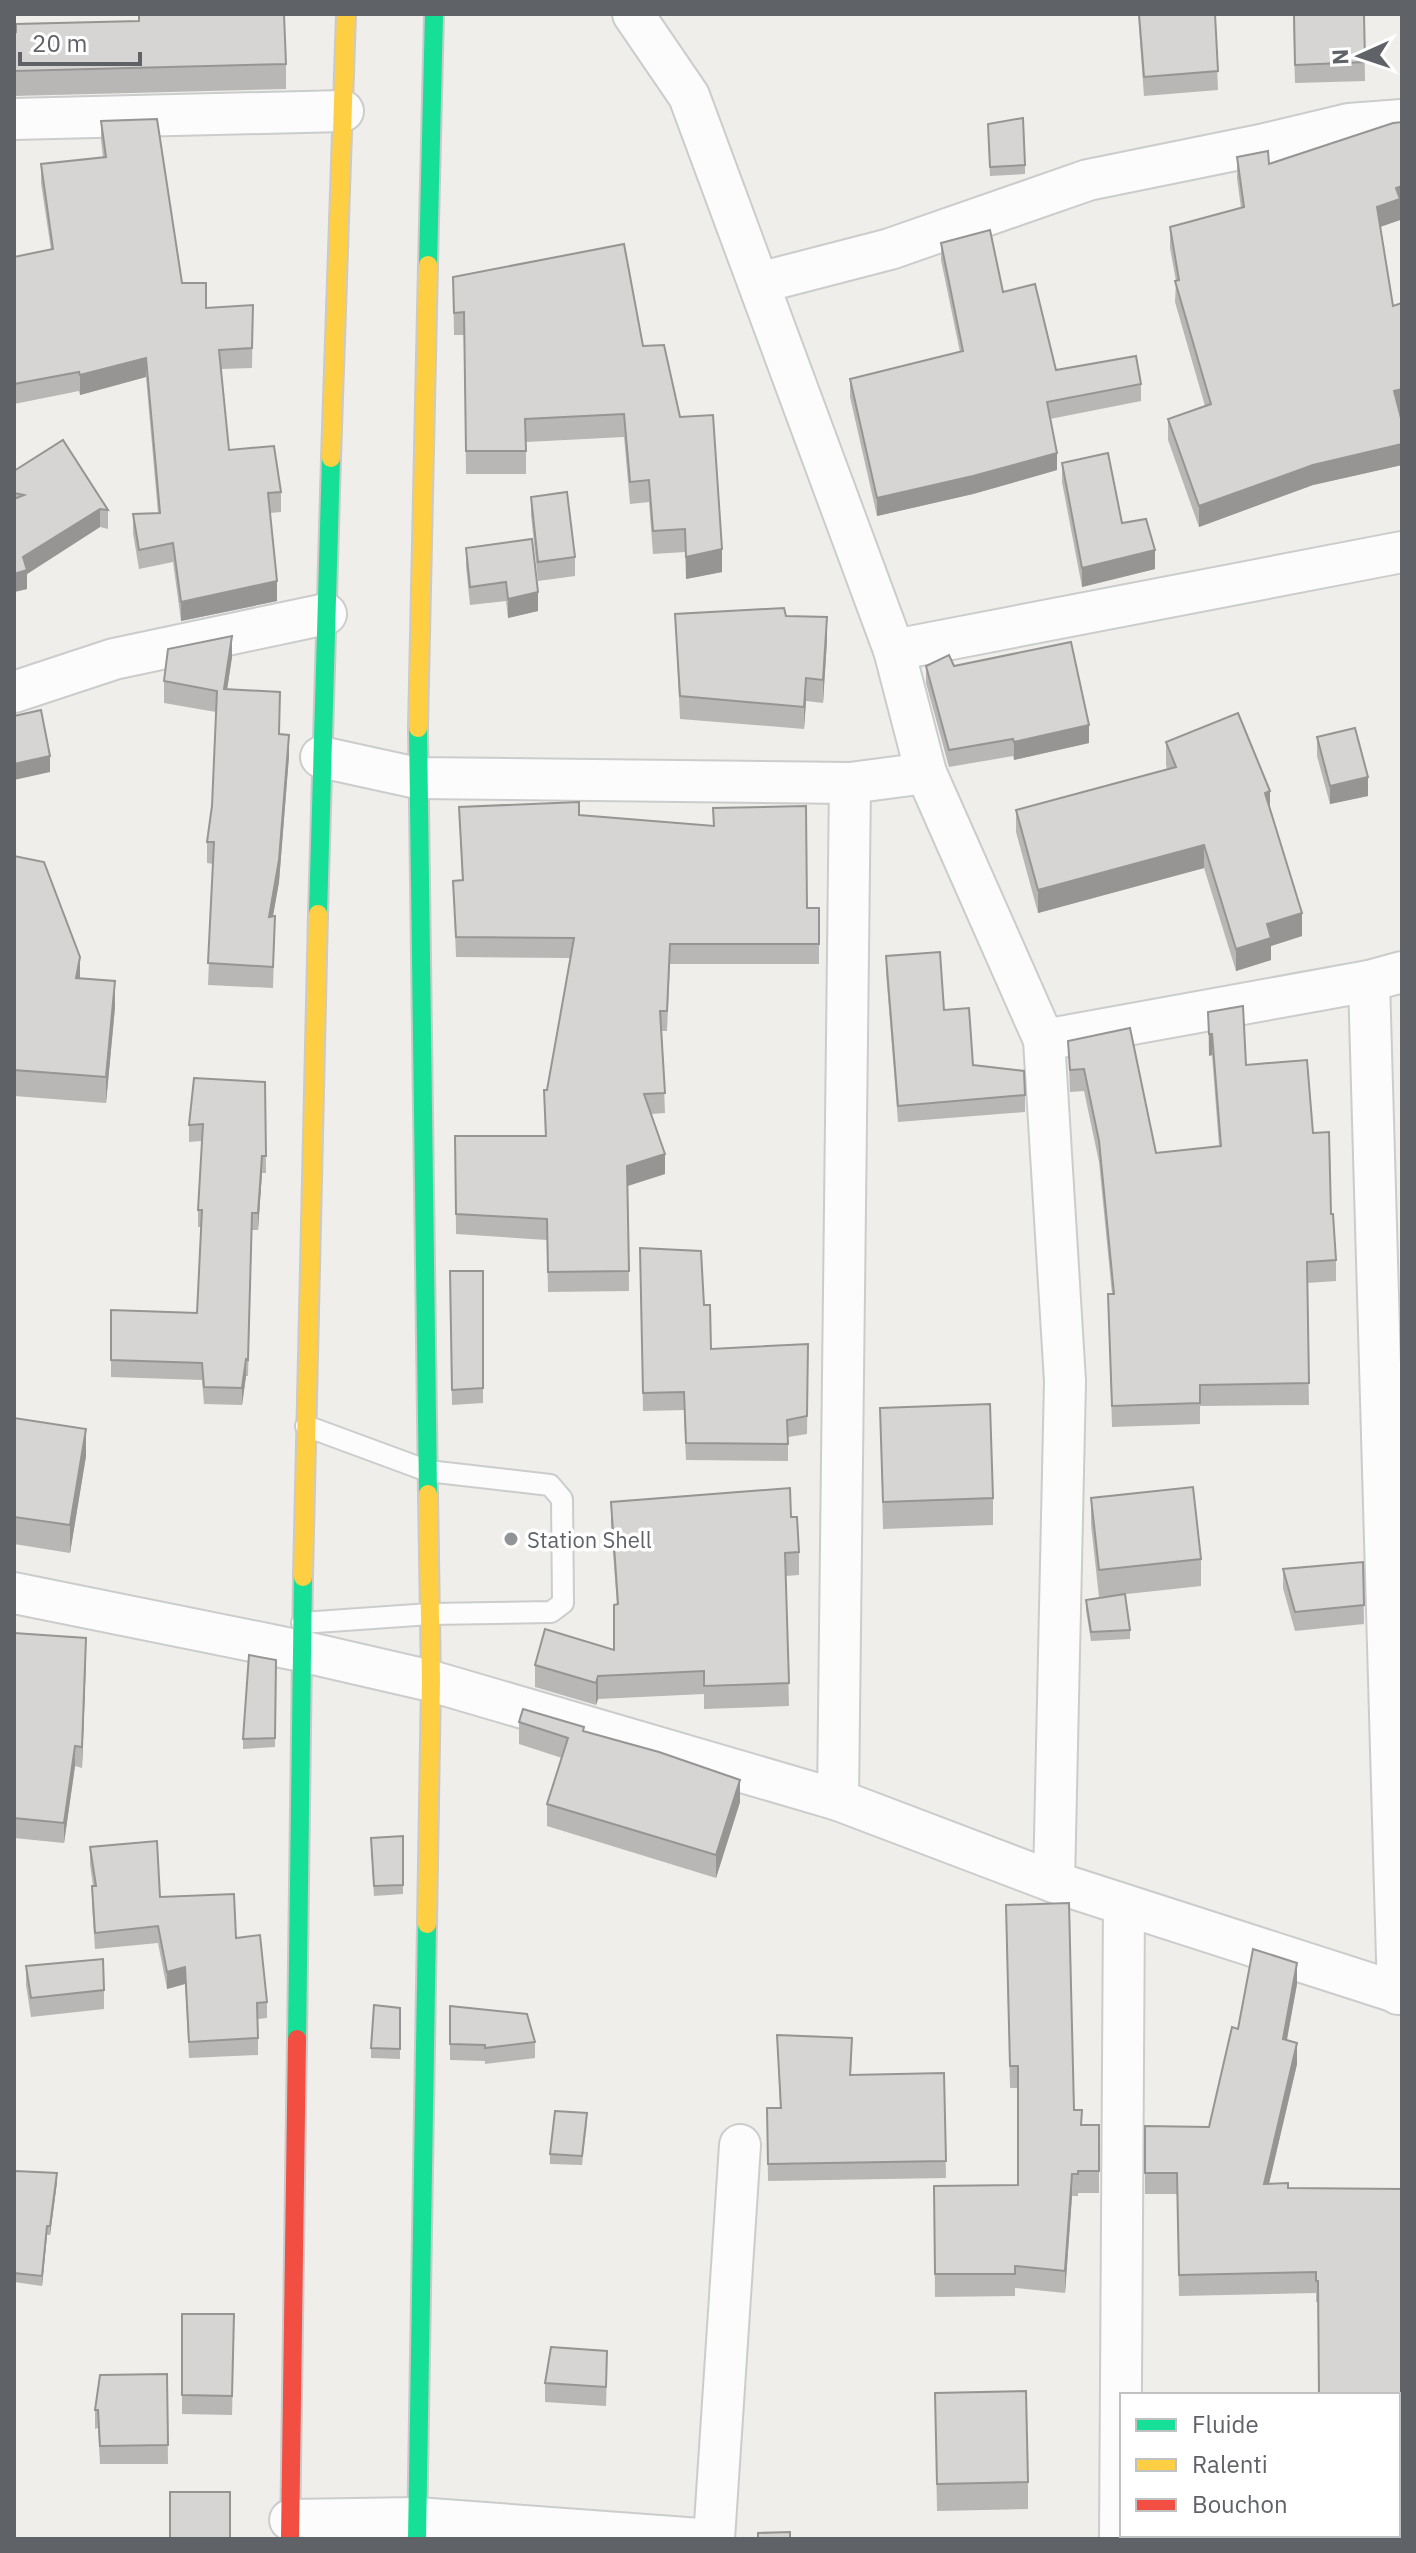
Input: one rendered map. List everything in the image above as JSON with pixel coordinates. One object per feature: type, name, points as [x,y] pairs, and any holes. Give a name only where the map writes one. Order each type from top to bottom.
[{"type":"main road","points":[[290,2529],[306,1426],[321,757],[346,14]]},
{"type":"main road","points":[[417,2529],[431,1681],[417,778],[434,14]]},
{"type":"street","points":[[633,14],[689,96],[894,650],[926,773],[1044,1040],[1065,1381],[1054,1882]]},
{"type":"street","points":[[14,119],[343,111]]},
{"type":"street","points":[[759,283],[890,249],[1088,180],[1349,124],[1402,120]]},
{"type":"street","points":[[894,650],[1402,552]]},
{"type":"street","points":[[14,692],[114,659],[326,614]]},
{"type":"street","points":[[321,757],[417,778],[850,783],[926,773]]},
{"type":"street","points":[[838,1800],[850,783]]},
{"type":"street","points":[[14,1593],[302,1637],[431,1681],[838,1800],[1054,1882],[1400,1994],[1385,976],[1044,1040]]},
{"type":"street","points":[[1121,2393],[1124,1905]]},
{"type":"street","points":[[714,2539],[740,2145]]},
{"type":"street","points":[[290,2529],[417,2529],[700,2539]]},
{"type":"lane","points":[[302,1637],[430,1614],[551,1612],[563,1603],[562,1499],[550,1485],[428,1471],[306,1426]]},
{"type":"building","points":[[139,14],[284,14],[286,64],[14,71],[16,24],[139,21]]},
{"type":"building","points":[[1139,14],[1215,14],[1218,71],[1144,77]]},
{"type":"building","points":[[1294,14],[1364,14],[1365,62],[1295,65]]},
{"type":"building","points":[[1023,118],[1025,165],[990,167],[988,124]]},
{"type":"building","points":[[157,119],[182,283],[206,283],[206,308],[253,305],[252,348],[219,350],[229,450],[274,446],[281,492],[268,493],[277,581],[181,602],[173,543],[139,550],[133,514],[160,513],[146,358],[80,375],[79,372],[14,384],[14,257],[53,249],[41,164],[106,157],[101,121]]},
{"type":"building","points":[[1402,122],[1402,186],[1396,188],[1400,199],[1377,207],[1393,306],[1402,303],[1402,389],[1394,391],[1402,422],[1402,444],[1313,465],[1199,506],[1168,419],[1211,404],[1175,281],[1179,280],[1170,227],[1244,207],[1237,157],[1268,151],[1269,164]]},
{"type":"building","points":[[990,230],[1003,292],[1035,284],[1056,370],[1136,356],[1141,384],[1047,402],[1057,453],[877,498],[850,379],[963,351],[941,243]]},
{"type":"building","points":[[624,244],[643,346],[664,345],[680,417],[713,415],[722,549],[686,557],[685,529],[653,531],[649,480],[630,482],[624,414],[525,419],[526,451],[466,451],[464,312],[454,313],[453,277]]},
{"type":"building","points":[[63,440],[108,510],[100,509],[23,557],[27,570],[14,574],[14,499],[24,495],[14,493],[14,471]]},
{"type":"building","points":[[1108,453],[1122,523],[1146,519],[1155,550],[1082,568],[1062,463]]},
{"type":"building","points":[[567,492],[575,557],[538,562],[531,497]]},
{"type":"building","points":[[532,539],[538,592],[508,599],[506,582],[470,587],[466,548]]},
{"type":"building","points":[[784,608],[786,616],[827,617],[823,680],[806,678],[804,707],[680,696],[675,614]]},
{"type":"building","points":[[232,636],[224,689],[280,692],[279,734],[289,735],[279,860],[269,917],[275,916],[273,967],[208,963],[214,842],[207,842],[212,806],[217,691],[164,681],[168,649]]},
{"type":"building","points":[[1071,642],[1089,725],[1014,742],[1013,739],[949,750],[926,666],[949,655],[954,666]]},
{"type":"building","points":[[41,710],[50,756],[14,764],[14,716]]},
{"type":"building","points":[[1238,713],[1270,791],[1265,793],[1302,913],[1267,924],[1271,938],[1236,949],[1204,845],[1038,890],[1016,810],[1176,767],[1166,742]]},
{"type":"building","points":[[1355,728],[1368,777],[1330,786],[1317,737]]},
{"type":"building","points":[[579,802],[579,815],[714,826],[713,808],[806,806],[807,908],[819,908],[819,944],[670,944],[667,1011],[660,1011],[665,1093],[644,1094],[665,1154],[627,1166],[629,1271],[548,1272],[547,1219],[456,1214],[455,1136],[546,1136],[544,1090],[547,1090],[574,938],[456,937],[453,881],[463,880],[459,807]]},
{"type":"building","points":[[14,856],[44,862],[80,957],[76,978],[115,981],[106,1077],[14,1070]]},
{"type":"building","points":[[940,952],[944,1010],[969,1008],[973,1065],[1024,1071],[1025,1095],[898,1106],[886,956]]},
{"type":"building","points":[[1243,1006],[1246,1065],[1307,1060],[1313,1133],[1329,1132],[1331,1214],[1336,1260],[1307,1262],[1309,1383],[1200,1385],[1200,1403],[1112,1406],[1108,1294],[1114,1294],[1099,1141],[1084,1069],[1070,1070],[1068,1041],[1130,1028],[1156,1153],[1221,1146],[1208,1012]]},
{"type":"building","points":[[194,1078],[265,1082],[266,1156],[262,1156],[258,1213],[252,1213],[248,1360],[242,1388],[204,1387],[202,1363],[111,1360],[111,1310],[197,1313],[203,1124],[189,1125]]},
{"type":"building","points":[[640,1248],[701,1251],[704,1305],[710,1305],[711,1349],[808,1344],[807,1416],[787,1420],[788,1444],[686,1443],[684,1392],[643,1393]]},
{"type":"building","points":[[450,1271],[483,1271],[483,1388],[452,1390]]},
{"type":"building","points":[[990,1404],[993,1498],[883,1502],[880,1408]]},
{"type":"building","points":[[14,1418],[86,1429],[70,1525],[14,1517]]},
{"type":"building","points":[[1193,1487],[1201,1559],[1099,1570],[1091,1498]]},
{"type":"building","points":[[790,1488],[791,1517],[797,1517],[799,1552],[785,1553],[789,1683],[704,1686],[704,1671],[598,1676],[596,1683],[535,1665],[545,1629],[614,1650],[614,1605],[618,1604],[611,1502]]},
{"type":"building","points":[[1363,1562],[1364,1605],[1295,1612],[1283,1569]]},
{"type":"building","points":[[1125,1594],[1130,1630],[1091,1632],[1086,1600]]},
{"type":"building","points":[[14,1633],[86,1638],[82,1747],[75,1746],[64,1823],[14,1818]]},
{"type":"building","points":[[249,1655],[276,1660],[275,1738],[243,1739]]},
{"type":"building","points":[[523,1709],[740,1780],[716,1855],[547,1804],[568,1738],[519,1722]]},
{"type":"building","points":[[403,1836],[403,1885],[374,1886],[371,1838]]},
{"type":"building","points":[[157,1841],[160,1897],[234,1894],[236,1938],[260,1935],[267,2002],[257,2003],[258,2038],[189,2042],[185,1967],[167,1972],[158,1926],[95,1933],[92,1886],[96,1886],[90,1847]]},
{"type":"building","points":[[1069,1903],[1074,2110],[1082,2110],[1081,2125],[1099,2125],[1099,2171],[1072,2174],[1065,2271],[1015,2266],[1015,2274],[935,2274],[934,2186],[1018,2185],[1018,2066],[1010,2066],[1006,1905]]},
{"type":"building","points":[[1253,1949],[1297,1963],[1283,2039],[1297,2043],[1264,2184],[1288,2183],[1288,2188],[1402,2189],[1402,2400],[1400,2393],[1319,2393],[1316,2272],[1179,2275],[1177,2173],[1145,2173],[1145,2126],[1209,2127],[1232,2027],[1238,2029]]},
{"type":"building","points":[[103,1959],[104,1990],[31,1998],[26,1966]]},
{"type":"building","points":[[374,2005],[400,2008],[400,2049],[371,2048]]},
{"type":"building","points":[[450,2006],[527,2014],[535,2042],[485,2048],[485,2045],[450,2044]]},
{"type":"building","points":[[777,2035],[852,2038],[850,2075],[944,2073],[946,2161],[768,2164],[767,2108],[781,2108]]},
{"type":"building","points":[[555,2111],[587,2113],[582,2156],[550,2154]]},
{"type":"building","points":[[15,2171],[57,2173],[42,2276],[14,2273]]},
{"type":"building","points":[[182,2314],[234,2314],[232,2396],[182,2395]]},
{"type":"building","points":[[551,2347],[607,2351],[606,2387],[545,2383]]},
{"type":"building","points":[[167,2374],[168,2445],[100,2446],[98,2410],[95,2410],[100,2375]]},
{"type":"building","points":[[1026,2391],[1028,2482],[937,2484],[935,2393]]},
{"type":"building","points":[[170,2492],[230,2492],[230,2539],[170,2539]]},
{"type":"building","points":[[790,2532],[790,2539],[758,2539],[758,2533]]},
{"type":"building","points":[[1195,2537],[1242,2537],[1242,2539]]},
{"type":"traffic: fast","points":[[428,265],[434,14]]},
{"type":"traffic: fast","points":[[318,914],[331,458]]},
{"type":"traffic: fast","points":[[418,728],[428,1494]]},
{"type":"traffic: fast","points":[[297,2039],[303,1577]]},
{"type":"traffic: fast","points":[[417,2539],[427,1924]]},
{"type":"traffic: slow","points":[[331,458],[346,14]]},
{"type":"traffic: slow","points":[[418,728],[428,265]]},
{"type":"traffic: slow","points":[[303,1577],[318,914]]},
{"type":"traffic: slow","points":[[427,1924],[431,1681],[428,1494]]},
{"type":"traffic: jam","points":[[290,2539],[297,2039]]},
{"type":"place","name":"Station Shell","points":[[511,1539]]}]
